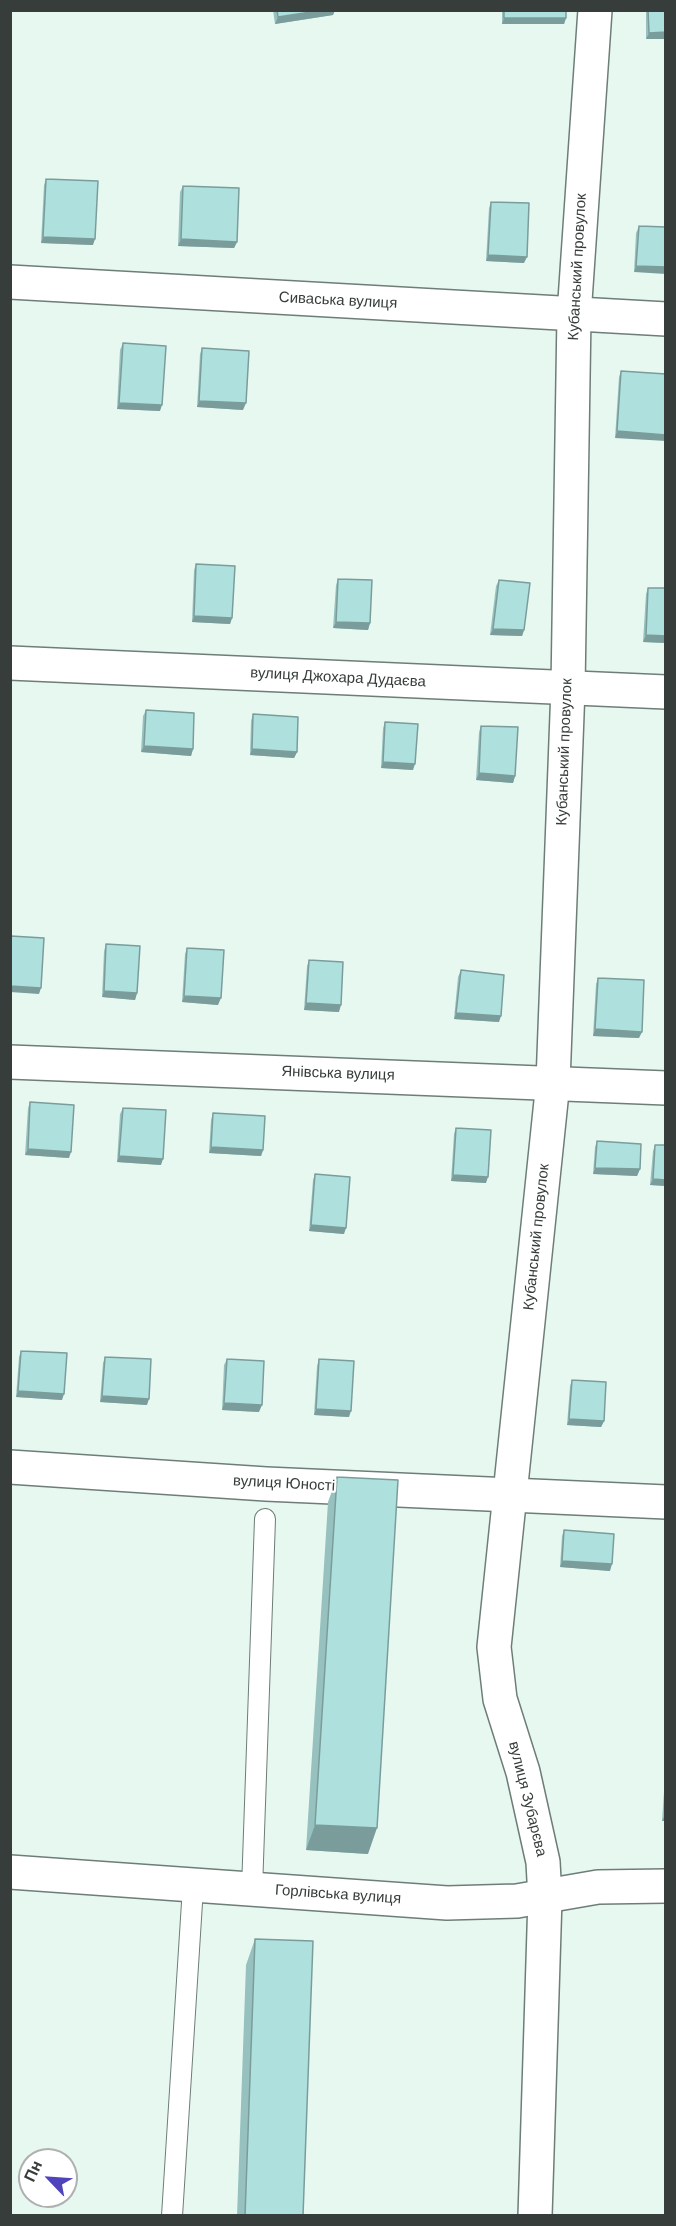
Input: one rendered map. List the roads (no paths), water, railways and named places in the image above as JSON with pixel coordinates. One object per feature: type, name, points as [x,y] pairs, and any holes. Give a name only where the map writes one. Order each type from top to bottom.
[{"type":"street","name":"Кубанський провулок","points":[[511,1493],[553,1082],[568,688],[574,315],[595,10]]},
{"type":"street","name":"Сиваська вулиця","points":[[10,282],[574,315],[666,318]]},
{"type":"street","name":"вулиця Джохара Дудаєва","points":[[10,663],[666,692]]},
{"type":"street","name":"Янівська вулиця","points":[[10,1062],[666,1088]]},
{"type":"street","name":"вулиця Юності","points":[[10,1467],[266,1484],[511,1493],[666,1502]]},
{"type":"street","name":"вулиця Зубарєва","points":[[511,1493],[494,1647],[495,1673],[500,1699],[533,1811],[543,1862],[545,1898],[535,2216]]},
{"type":"street","name":"Горлівська вулиця","points":[[10,1872],[193,1887],[489,1904],[545,1898],[598,1887],[666,1886]]},
{"type":"lane","points":[[252,1889],[265,1519]]},
{"type":"lane","points":[[172,2216],[193,1887]]}]
